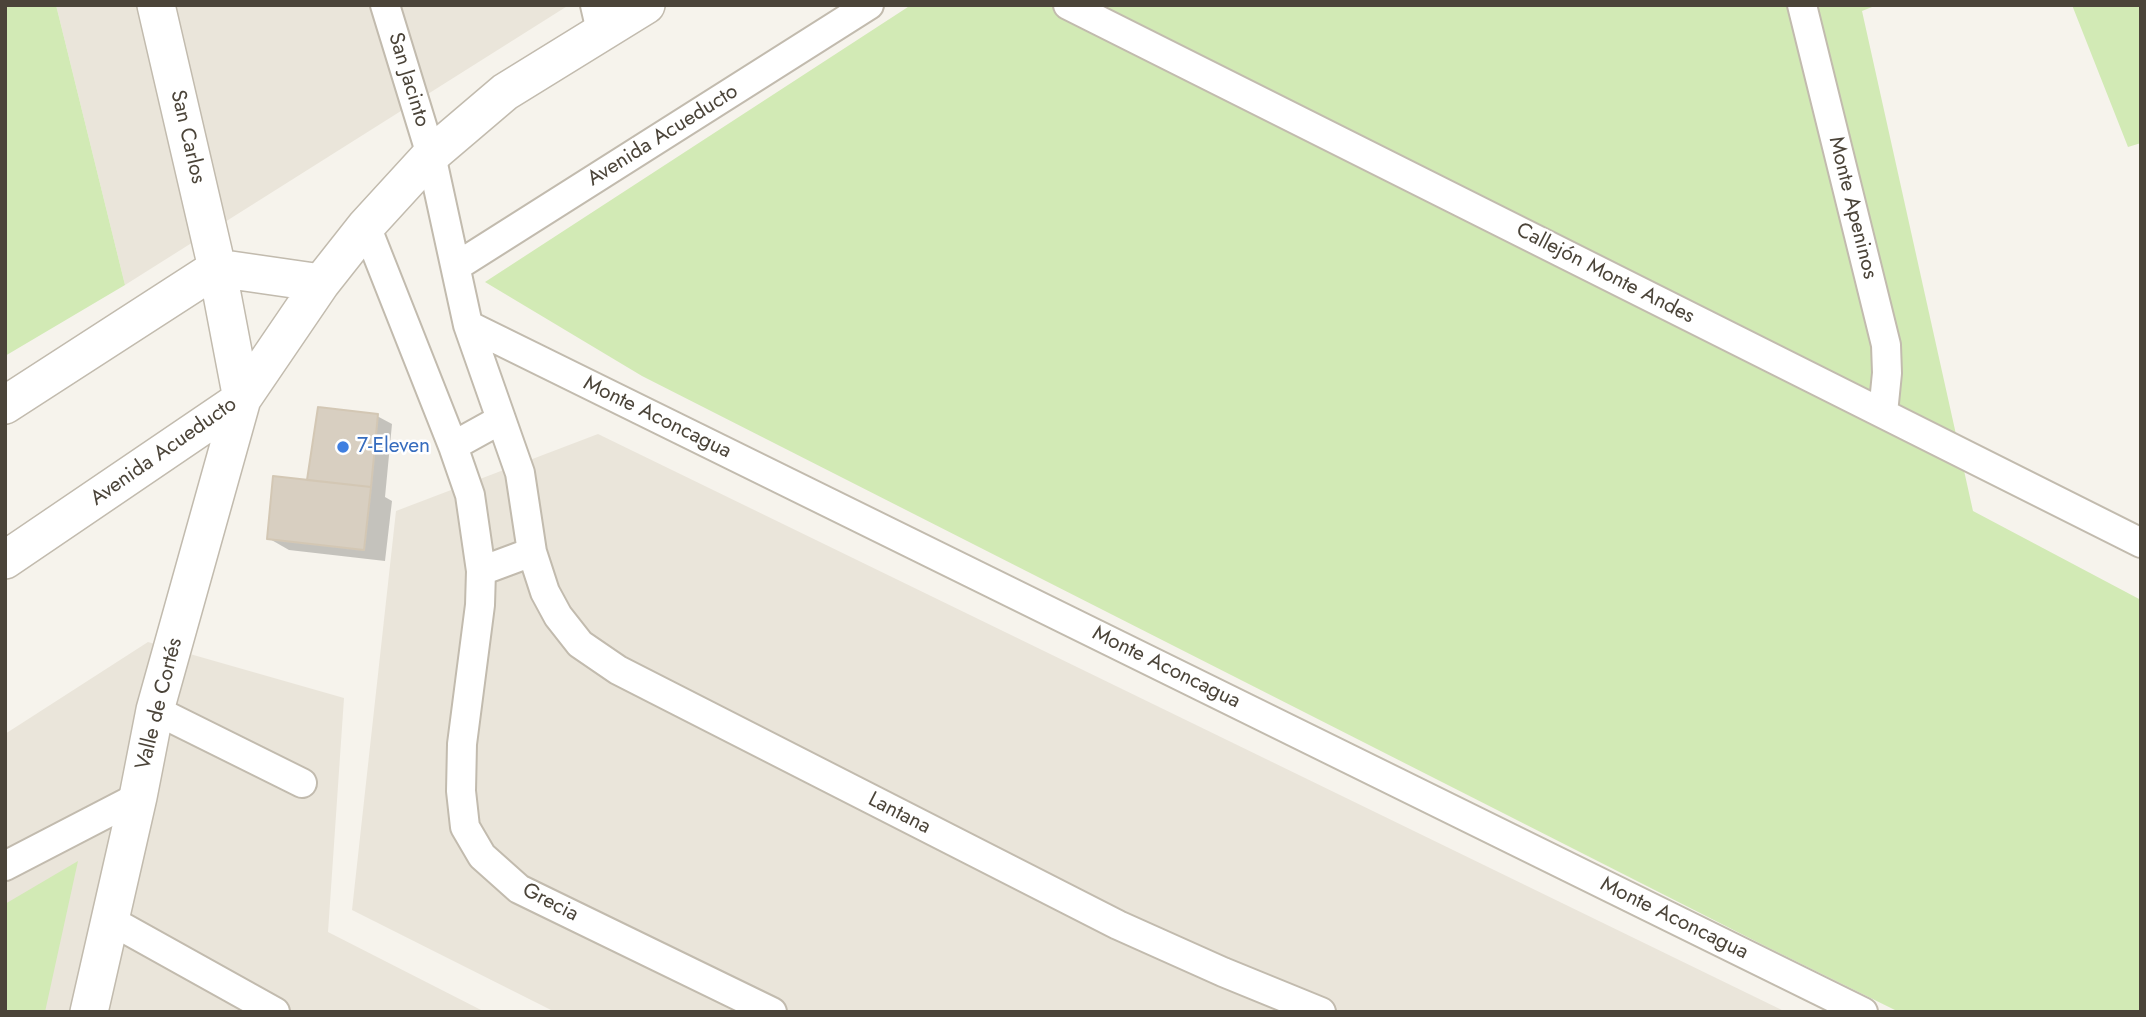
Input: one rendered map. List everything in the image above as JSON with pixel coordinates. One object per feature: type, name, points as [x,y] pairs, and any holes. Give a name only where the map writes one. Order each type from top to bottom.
[{"type":"street","name":"San Carlos","points":[[156,5],[218,268],[242,399]]},
{"type":"street","name":"San Jacinto","points":[[386,5],[431,155],[468,325]]},
{"type":"street","name":"Avenida Acueducto","points":[[5,560],[242,399],[321,283],[366,226],[431,155],[598,18],[646,5]]},
{"type":"street","name":"Avenida Acueducto","points":[[457,267],[869,5]]},
{"type":"street","name":"Callejón Monte Andes","points":[[1068,5],[2141,543]]},
{"type":"street","name":"Monte Apeninos","points":[[1802,5],[1886,345],[1887,373],[1883,413]]},
{"type":"street","name":"Grecia","points":[[366,226],[470,495],[481,571],[480,604],[462,744],[460,791],[465,827],[482,856],[519,889],[772,1012]]},
{"type":"street","points":[[5,405],[218,268],[321,283]]},
{"type":"street","name":"Lantana","points":[[468,325],[520,472],[532,552],[545,592],[558,616],[580,644],[618,670],[1118,925],[1321,1012]]},
{"type":"street","name":"Monte Aconcagua","points":[[468,325],[1863,1012]]},
{"type":"street","name":"Valle de Cortés","points":[[89,1012],[155,710],[242,399]]},
{"type":"street","points":[[453,446],[500,420]]},
{"type":"street","points":[[481,571],[532,552]]},
{"type":"street","points":[[155,710],[302,783]]},
{"type":"street","points":[[5,866],[138,797]]},
{"type":"street","points":[[108,919],[275,1012]]},
{"type":"shaded area","points":[[56,5],[569,5],[125,285]]},
{"type":"shaded area","points":[[598,434],[1786,1012],[555,1012],[352,910],[396,511]]},
{"type":"shaded area","points":[[148,642],[344,698],[328,932],[485,1012],[5,1012],[5,734]]},
{"type":"green space","points":[[5,5],[56,5],[125,285],[5,356]]},
{"type":"green space","points":[[911,5],[1877,5],[1862,11],[1973,511],[2141,600],[2141,1012],[1899,1012],[642,376],[485,282]]},
{"type":"green space","points":[[2072,5],[2141,5],[2141,143],[2128,147]]},
{"type":"green space","points":[[78,861],[45,1012],[5,1012],[5,904]]},
{"type":"building","name":"7-Eleven","points":[[318,407],[378,414],[371,487],[307,480]]},
{"type":"building","points":[[273,476],[371,487],[364,550],[267,539]]},
{"type":"place","name":"7-Eleven","points":[[343,447]]}]
